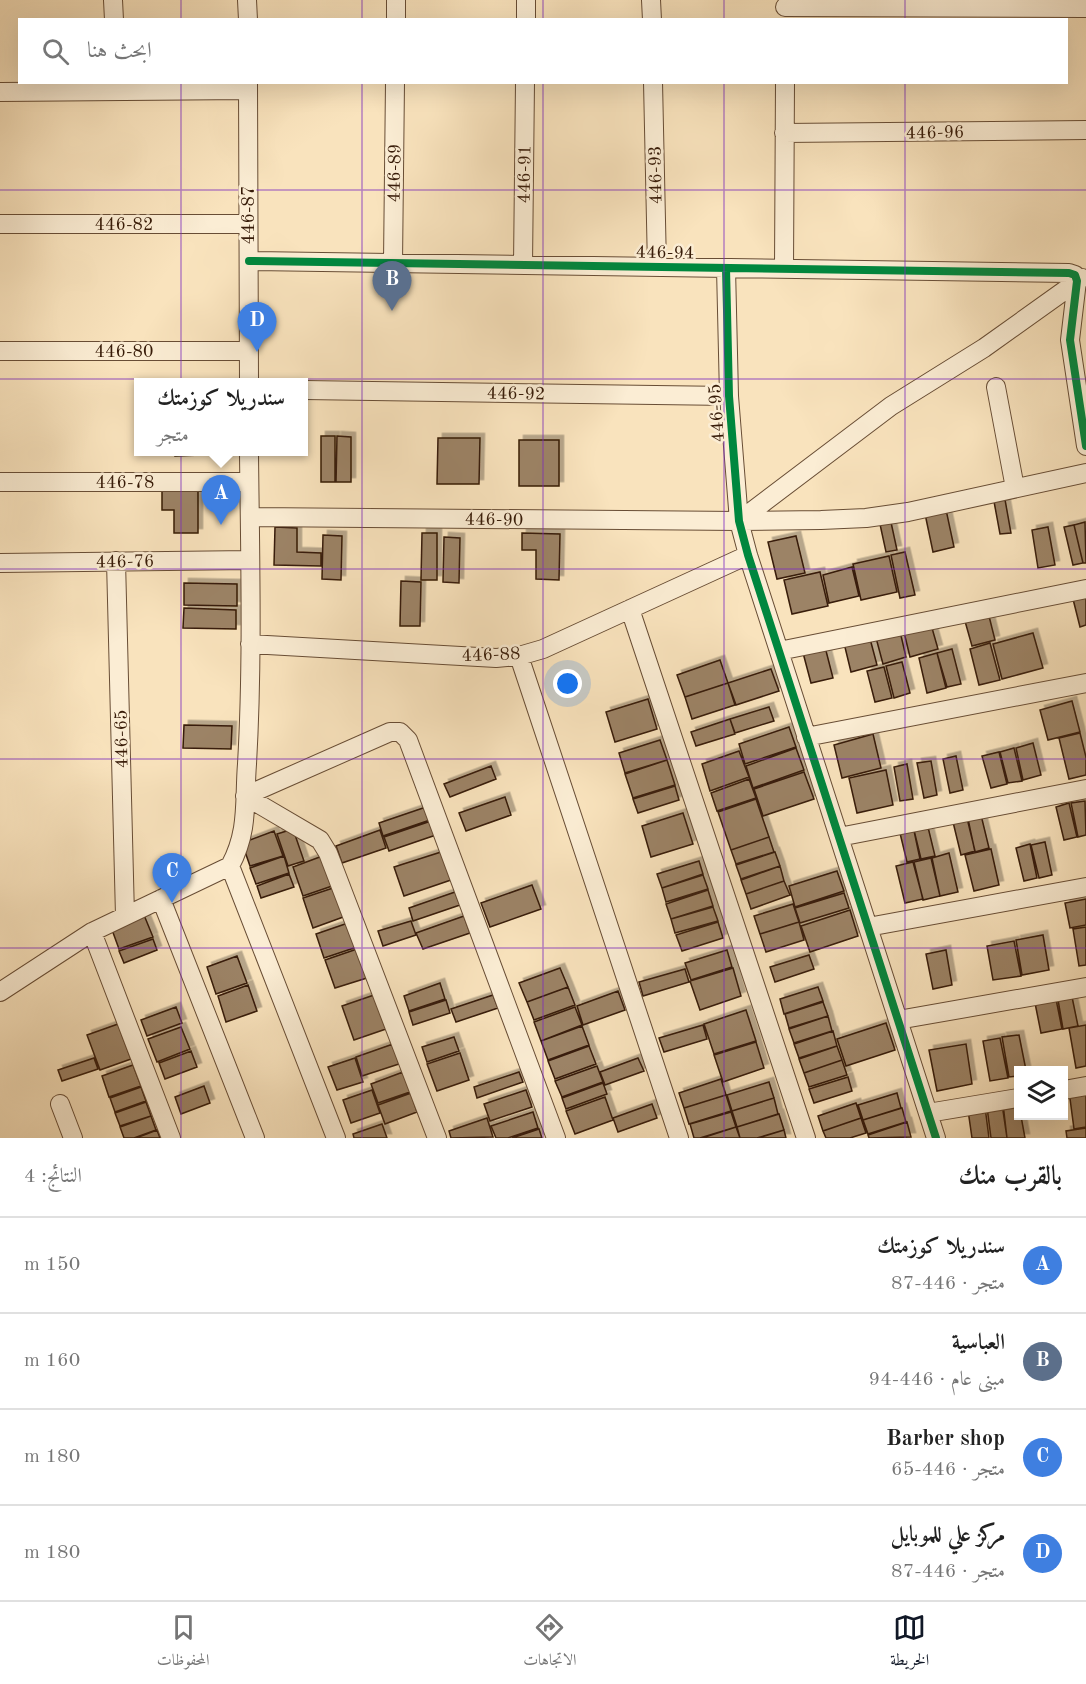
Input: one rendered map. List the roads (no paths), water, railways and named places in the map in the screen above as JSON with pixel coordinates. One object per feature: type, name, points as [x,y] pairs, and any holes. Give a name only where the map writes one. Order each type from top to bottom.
[{"type":"street","points":[[113,0],[114,18]]},
{"type":"street","points":[[248,0],[248,18]]},
{"type":"street","points":[[396,0],[396,18]]},
{"type":"street","points":[[526,0],[526,18]]},
{"type":"street","points":[[651,0],[651,18]]},
{"type":"street","points":[[785,9],[1086,8]]},
{"type":"street","name":"446-89","points":[[393,263],[395,84]]},
{"type":"street","name":"446-91","points":[[523,265],[525,84]]},
{"type":"street","name":"446-93","points":[[653,84],[657,267]]},
{"type":"street","points":[[784,268],[785,84]]},
{"type":"street","points":[[0,92],[116,87],[248,86]]},
{"type":"street","name":"446-87","points":[[248,86],[249,378]]},
{"type":"street","name":"446-96","points":[[784,133],[1086,130]]},
{"type":"street","name":"446-82","points":[[0,224],[248,224]]},
{"type":"street","name":"446-94","points":[[249,261],[1069,273],[1082,279]]},
{"type":"street","name":"446-95","points":[[726,268],[729,396],[738,521],[936,1138]]},
{"type":"street","points":[[1082,279],[1070,340],[1086,446]]},
{"type":"street","points":[[738,521],[891,406],[984,348],[1082,279]]},
{"type":"street","name":"446-80","points":[[0,351],[249,351]]},
{"type":"street","points":[[996,387],[1015,488]]},
{"type":"street","name":"446-92","points":[[308,390],[729,396]]},
{"type":"street","points":[[0,992],[92,932],[230,866],[237,853],[245,830],[248,735],[249,456]]},
{"type":"street","name":"446-90","points":[[250,517],[738,521],[866,518],[908,512],[1086,473]]},
{"type":"street","name":"446-78","points":[[0,482],[249,482]]},
{"type":"street","name":"446-88","points":[[250,644],[496,658],[519,656],[543,649],[748,555]]},
{"type":"street","name":"446-76","points":[[0,563],[250,560]]},
{"type":"street","name":"446-65","points":[[116,561],[125,916]]},
{"type":"street","points":[[779,651],[1086,589]]},
{"type":"street","points":[[630,609],[806,1138]]},
{"type":"street","points":[[519,656],[679,1138]]},
{"type":"street","points":[[806,736],[1086,683]]},
{"type":"street","points":[[245,796],[390,732],[400,732],[408,740],[556,1138]]},
{"type":"street","points":[[839,837],[1086,789]]},
{"type":"street","points":[[245,796],[320,840],[328,853],[436,1138]]},
{"type":"street","points":[[230,866],[336,1138]]},
{"type":"street","points":[[868,927],[1086,887]]},
{"type":"street","points":[[161,899],[255,1138]]},
{"type":"street","points":[[92,932],[171,1138]]},
{"type":"street","points":[[898,1020],[1086,987]]},
{"type":"street","points":[[1068,1089],[1086,1086]]},
{"type":"street","points":[[928,1113],[1014,1099]]},
{"type":"street","points":[[60,1104],[73,1138]]},
{"type":"place","name":"العباسية","points":[[392,311]]},
{"type":"place","name":"مركز علي للموبايل","points":[[257,352]]},
{"type":"place","name":"سندريلا كوزمتك","points":[[221,525]]},
{"type":"place","name":"Barber shop","points":[[172,903]]}]
